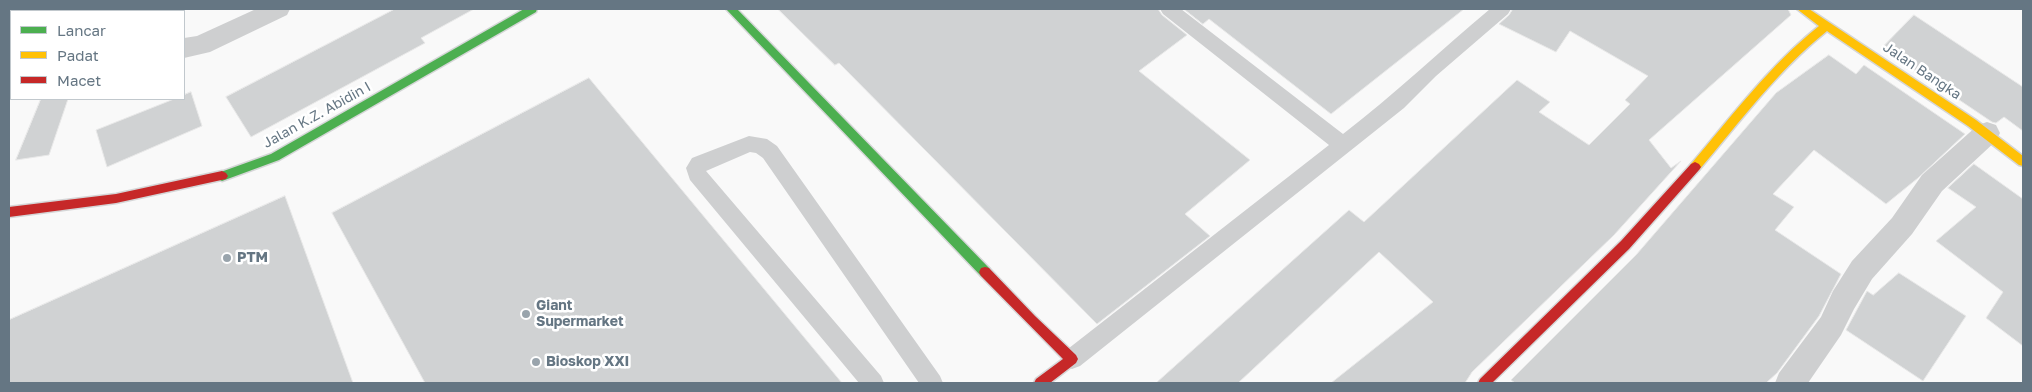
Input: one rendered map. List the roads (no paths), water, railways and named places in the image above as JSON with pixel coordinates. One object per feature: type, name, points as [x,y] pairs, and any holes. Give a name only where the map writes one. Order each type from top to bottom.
[{"type":"street","points":[[185,48],[201,45],[278,9]]},
{"type":"street","name":"Jalan K.Z. Abidin I","points":[[9,212],[54,208],[176,188],[229,174],[276,157],[532,9]]},
{"type":"street","points":[[731,9],[876,157],[1031,320],[1072,359],[1040,383]]},
{"type":"street","name":"Jalan Bangka","points":[[1802,9],[1987,133],[2023,162]]},
{"type":"street","points":[[1489,382],[1625,245],[1717,142],[1786,60],[1808,38],[1827,25]]},
{"type":"street","points":[[1790,383],[1831,326],[1843,300],[1862,270],[1884,249],[1932,183],[1987,133]]},
{"type":"lane","points":[[1169,9],[1343,145]]},
{"type":"lane","points":[[1072,359],[1396,103],[1429,71],[1502,9]]},
{"type":"lane","points":[[873,383],[697,174],[696,168],[699,164],[749,144],[760,145],[770,152],[932,383]]},
{"type":"place","name":"PTM","points":[[227,258]]},
{"type":"place","name":"Giant Supermarket","points":[[526,314]]},
{"type":"place","name":"Bioskop XXI","points":[[536,362]]}]
